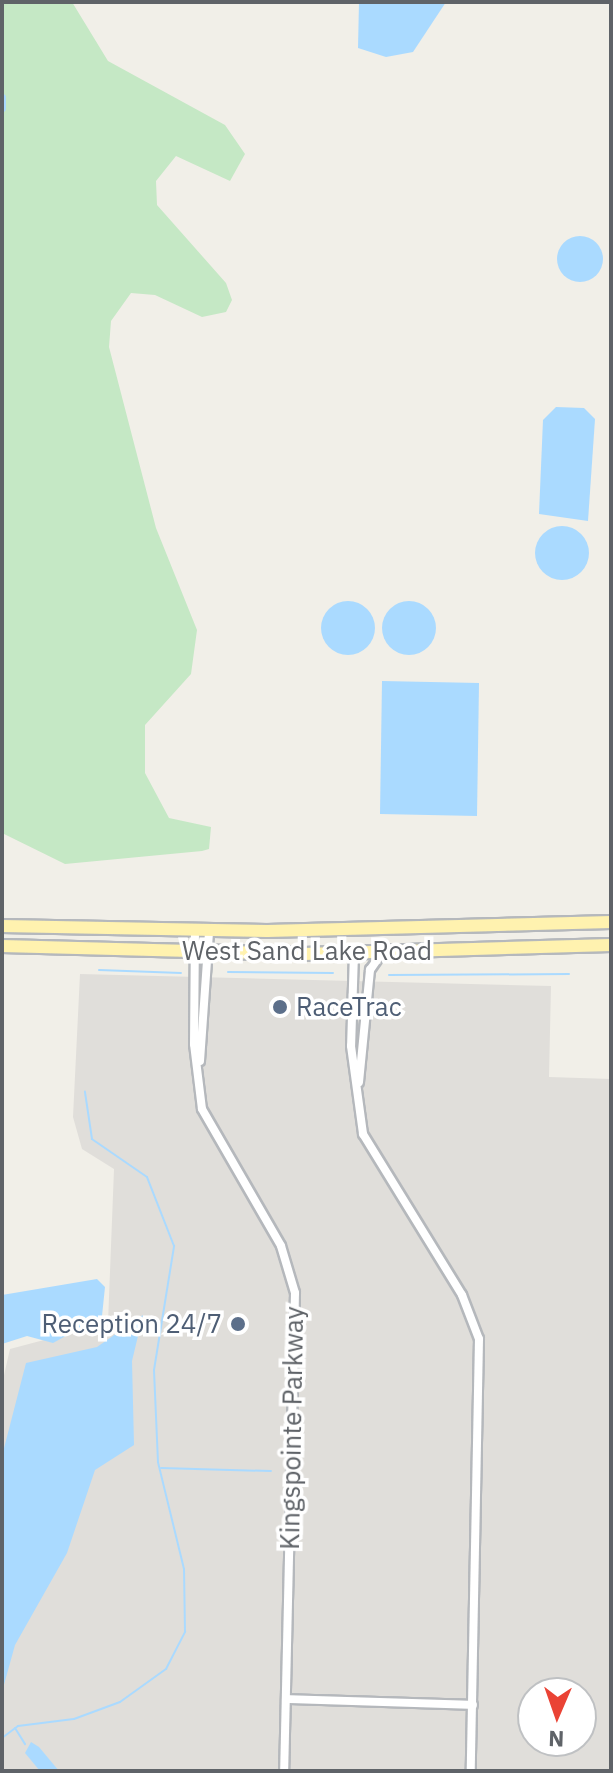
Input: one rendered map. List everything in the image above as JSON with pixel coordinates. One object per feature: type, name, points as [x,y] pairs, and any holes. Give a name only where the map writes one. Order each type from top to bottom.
[{"type":"main road","name":"West Sand Lake Road","points":[[2,926],[209,931],[611,922]]},
{"type":"main road","points":[[354,953],[381,929]]},
{"type":"main road","name":"West Sand Lake Road","points":[[2,946],[195,952],[382,953],[611,945]]},
{"type":"street","name":"Kingspointe Parkway","points":[[195,930],[193,1014],[210,1130],[281,1246],[295,1293],[284,1771]]},
{"type":"street","name":"Kingspointe Parkway","points":[[200,1061],[207,1015],[209,931]]},
{"type":"street","points":[[354,953],[358,1091],[369,1146],[462,1295],[479,1339],[471,1771]]},
{"type":"street","points":[[358,1091],[370,970],[382,953]]},
{"type":"street","points":[[193,1014],[207,1015]]},
{"type":"street","points":[[286,1699],[473,1705]]},
{"type":"shaded area","points":[[80,974],[551,986],[549,1077],[611,1079],[611,1771],[2,1771],[2,1384],[10,1349],[108,1323],[114,1169],[82,1149],[73,1117]]},
{"type":"green space","points":[[2,2],[72,2],[108,61],[225,125],[245,154],[230,181],[176,156],[156,181],[157,205],[226,283],[232,300],[226,312],[202,317],[155,295],[131,293],[111,321],[109,347],[156,528],[197,630],[191,674],[145,725],[145,773],[169,818],[211,827],[209,849],[202,851],[65,864],[2,833]]},
{"type":"water","points":[[359,2],[446,2],[413,52],[386,57],[358,48]]},
{"type":"water","points":[[580,236],[596,243],[603,259],[596,275],[580,282],[564,275],[557,259],[564,243]]},
{"type":"water","points":[[556,407],[584,408],[595,419],[588,521],[539,514],[543,420]]},
{"type":"water","points":[[562,526],[581,534],[589,553],[581,572],[562,580],[543,572],[535,553],[543,534]]},
{"type":"water","points":[[348,601],[367,609],[375,628],[367,647],[348,655],[329,647],[321,628],[329,609]]},
{"type":"water","points":[[409,601],[428,609],[436,628],[428,647],[409,655],[390,647],[382,628],[390,609]]},
{"type":"water","points":[[382,681],[479,683],[477,816],[380,814]]},
{"type":"water","points":[[97,1279],[105,1287],[102,1316],[53,1343],[27,1336],[2,1344],[2,1295]]},
{"type":"water","points":[[143,1315],[132,1361],[134,1445],[95,1470],[67,1553],[15,1645],[2,1692],[2,1456],[26,1363],[97,1347]]},
{"type":"water","points":[[31,1742],[59,1771],[40,1771],[25,1753]]},
{"type":"waterway","points":[[2,97],[2,108]]},
{"type":"waterway","points":[[99,970],[181,973]]},
{"type":"waterway","points":[[228,972],[333,973]]},
{"type":"waterway","points":[[389,975],[569,974]]},
{"type":"waterway","points":[[2,1738],[18,1726],[74,1719],[120,1702],[166,1669],[185,1632],[184,1569],[158,1462],[154,1370],[174,1246],[147,1177],[92,1139],[85,1092]]},
{"type":"waterway","points":[[161,1468],[271,1471]]},
{"type":"waterway","points":[[15,1728],[25,1744]]},
{"type":"place","name":"RaceTrac","points":[[280,1007]]},
{"type":"place","name":"Reception 24/7","points":[[238,1324]]}]
